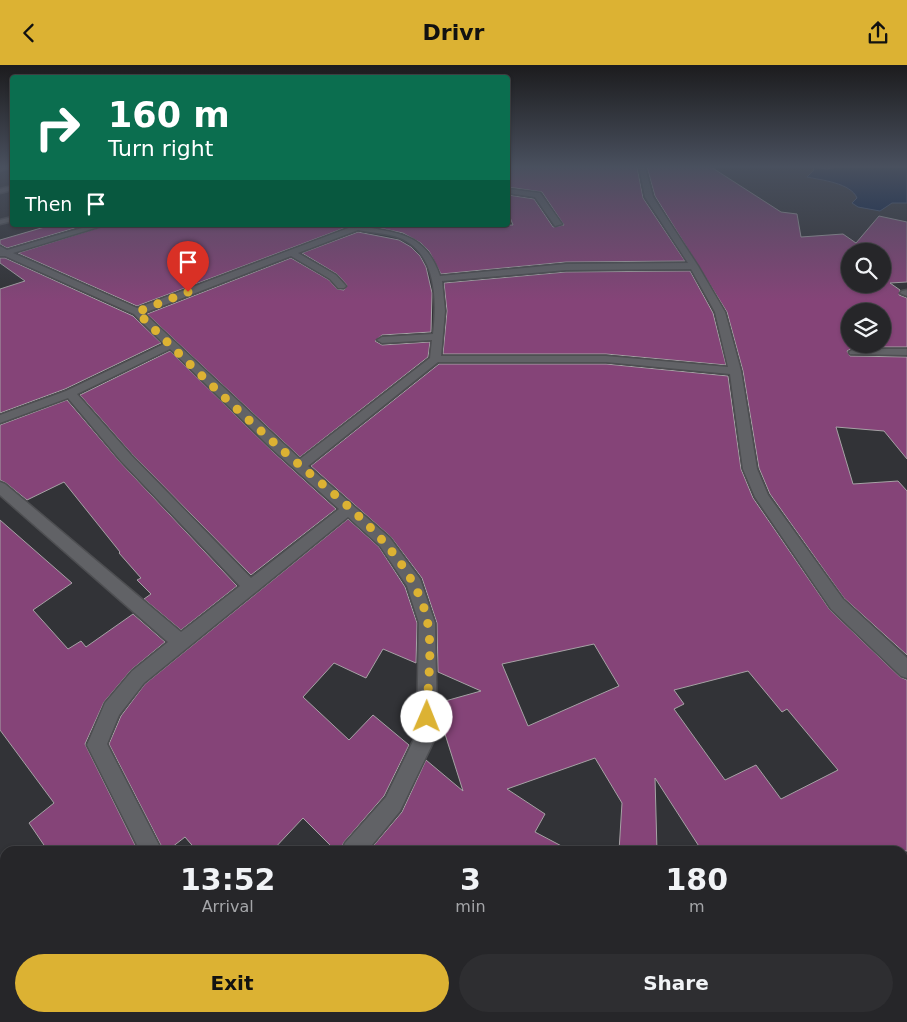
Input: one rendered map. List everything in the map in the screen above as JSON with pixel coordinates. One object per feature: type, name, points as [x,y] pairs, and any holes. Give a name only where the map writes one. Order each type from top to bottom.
[{"type":"street","points":[[549,212],[558,225]]},
{"type":"street","points":[[659,212],[694,266],[720,312],[735,371],[750,469],[762,497],[837,604],[907,670]]},
{"type":"street","points":[[2,252],[94,227]]},
{"type":"street","points":[[137,312],[356,227]]},
{"type":"street","points":[[364,227],[388,232],[411,240],[426,254],[436,279],[441,301],[435,359]]},
{"type":"street","points":[[2,252],[137,312],[300,466],[385,542],[414,584],[427,619],[429,647],[427,734],[393,804],[357,846]]},
{"type":"street","points":[[290,252],[333,277],[341,286]]},
{"type":"street","points":[[436,279],[566,267],[694,266]]},
{"type":"street","points":[[382,340],[438,337]]},
{"type":"street","points":[[0,419],[70,393],[170,345]]},
{"type":"street","points":[[891,352],[907,352]]},
{"type":"street","points":[[300,466],[435,359],[606,359],[735,371]]},
{"type":"street","points":[[70,393],[126,458],[251,587]]},
{"type":"street","points":[[0,487],[180,642]]},
{"type":"street","points":[[148,846],[97,745],[112,709],[138,677],[348,509]]},
{"type":"building","points":[[510,212],[543,212],[553,227],[564,225],[555,212],[652,212],[685,261],[566,262],[441,274],[429,251],[421,243],[403,233],[375,227],[510,227],[510,225],[513,225]]},
{"type":"building","points":[[665,212],[780,212],[797,214],[801,237],[843,234],[856,243],[841,243],[841,293],[891,293],[891,284],[900,290],[899,295],[907,298],[907,347],[891,347],[891,303],[841,303],[841,353],[848,353],[850,356],[907,357],[907,459],[884,431],[836,427],[853,484],[898,481],[907,491],[907,655],[844,598],[770,494],[759,468],[743,371],[727,312]]},
{"type":"building","points":[[879,216],[907,222],[907,282],[891,283],[891,243],[856,243]]},
{"type":"building","points":[[45,227],[78,227],[7,248],[0,244],[0,240]]},
{"type":"building","points":[[101,227],[347,227],[137,306],[18,253]]},
{"type":"building","points":[[358,232],[399,240],[411,247],[420,256],[426,267],[432,293],[431,332],[382,335],[375,341],[382,345],[430,342],[428,357],[300,457],[147,314],[291,258],[329,280],[337,289],[344,290],[347,285],[337,274],[302,253]]},
{"type":"building","points":[[0,258],[5,258],[133,316],[161,343],[65,389],[0,413],[0,289],[25,281],[0,263]]},
{"type":"building","points":[[690,271],[713,313],[726,365],[606,354],[443,354],[447,311],[444,283],[566,272]]},
{"type":"building","points":[[170,351],[271,450],[336,509],[251,575],[132,454],[80,395]]},
{"type":"building","points":[[439,364],[606,364],[728,376],[741,469],[753,498],[830,610],[900,677],[907,680],[907,846],[699,846],[655,778],[657,846],[619,846],[622,803],[595,758],[507,789],[545,814],[535,832],[562,846],[373,846],[402,812],[426,760],[463,791],[439,715],[438,703],[481,691],[438,672],[437,623],[422,578],[391,537],[311,466]],"holes":[[[594,644],[619,686],[528,726],[502,664]],[[748,671],[782,712],[787,709],[838,770],[781,799],[756,765],[725,780],[674,709],[684,704],[674,690]]]},
{"type":"building","points":[[67,400],[120,462],[237,586],[181,630],[144,599],[151,594],[137,580],[141,578],[119,553],[64,482],[27,500],[0,480],[0,425]]},
{"type":"building","points":[[348,519],[379,547],[405,587],[417,623],[416,663],[383,649],[366,678],[334,663],[303,697],[349,740],[373,715],[409,745],[384,796],[342,846],[331,846],[303,818],[277,846],[193,846],[185,837],[173,846],[161,846],[109,744],[121,716],[145,684]]},
{"type":"building","points":[[0,520],[72,583],[33,610],[68,649],[81,641],[86,647],[133,614],[165,642],[131,670],[104,702],[85,744],[136,846],[45,846],[29,823],[54,803],[0,730]]},
{"type":"route","points":[[188,292],[137,312],[277,446],[385,542],[414,584],[427,619],[429,647],[427,717]]}]
